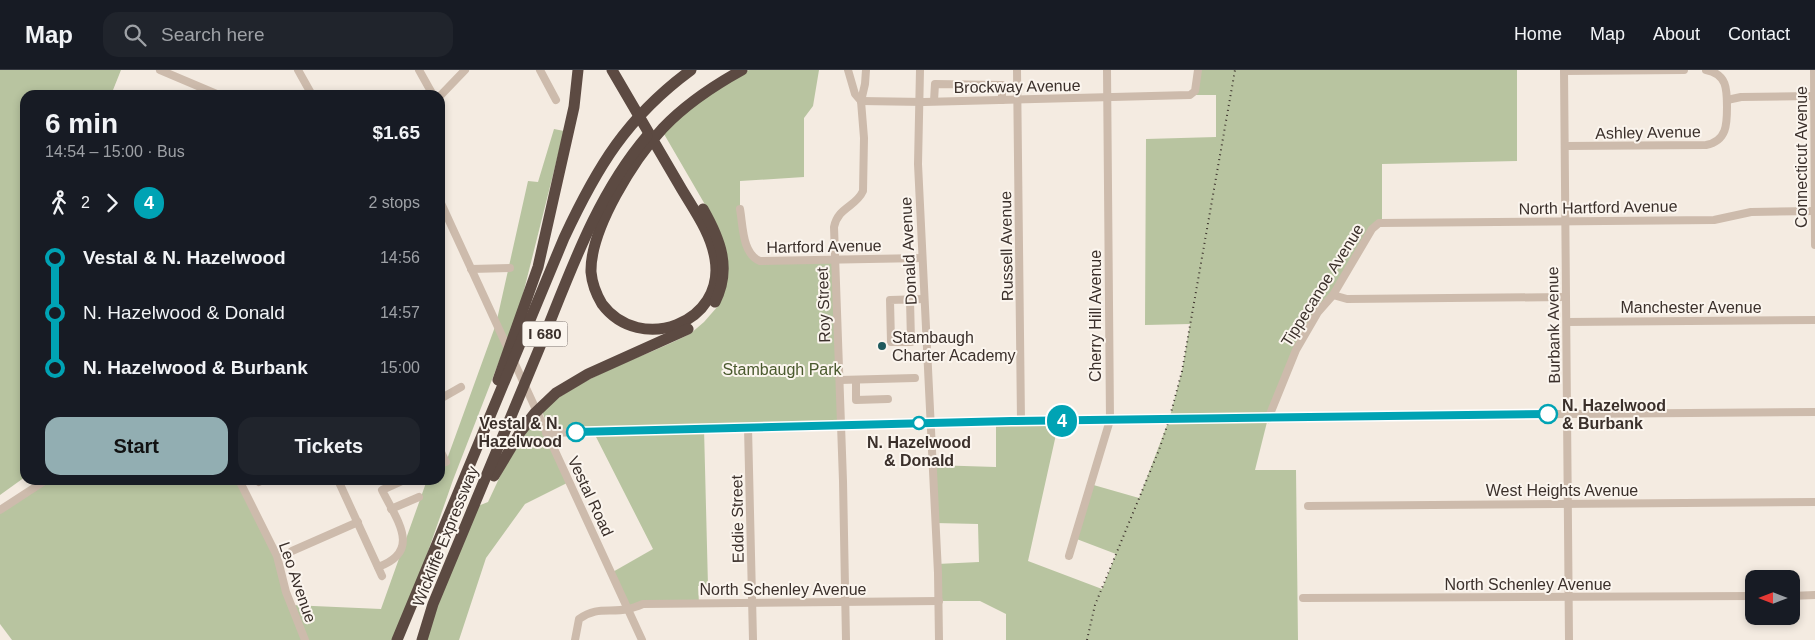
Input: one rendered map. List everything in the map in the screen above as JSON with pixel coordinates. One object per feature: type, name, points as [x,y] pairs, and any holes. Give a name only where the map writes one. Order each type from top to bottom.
[{"type":"highway","points":[[479,446],[498,379],[538,267],[574,107],[578,70]]},
{"type":"highway","points":[[473,508],[483,499],[491,481],[529,420],[550,399],[564,387],[583,376],[690,328],[705,315],[720,290],[724,272],[723,258],[720,243],[711,224],[670,153],[612,70]]},
{"type":"highway","points":[[621,70],[627,89],[669,166],[699,218],[711,242],[716,261],[715,278],[708,300],[691,318],[679,325],[666,329],[644,329],[630,326],[614,317],[598,296],[591,273],[594,250],[607,214],[621,187],[638,160],[662,130],[694,101],[742,70]]},
{"type":"highway","name":"Wickliffe Expressway","points":[[397,640],[564,238],[591,182],[623,133],[657,98],[691,70]]},
{"type":"highway","name":"Wickliffe Expressway","points":[[422,640],[434,604],[582,246],[612,184],[638,147],[658,124],[692,94],[730,70]]},
{"type":"street","points":[[160,70],[208,90]]},
{"type":"street","points":[[177,70],[181,78]]},
{"type":"street","points":[[298,70],[309,90]]},
{"type":"street","points":[[419,70],[430,90]]},
{"type":"street","points":[[445,91],[465,70]]},
{"type":"street","points":[[540,70],[556,100]]},
{"type":"street","name":"Roy Street","points":[[848,70],[855,94],[861,101]]},
{"type":"street","name":"Roy Street","points":[[846,640],[835,220],[842,210],[860,196],[863,191],[864,138],[861,101],[864,93],[866,70]]},
{"type":"street","name":"Donald Avenue","points":[[920,70],[918,164],[939,601],[939,640]]},
{"type":"street","name":"Russell Avenue","points":[[1018,70],[1021,421]]},
{"type":"street","name":"Cherry Hill Avenue","points":[[1069,556],[1110,420],[1107,70]]},
{"type":"street","name":"Brockway Avenue","points":[[861,101],[920,102],[1190,95],[1194,93],[1197,84],[1198,70]]},
{"type":"street","points":[[1564,71],[1684,70]]},
{"type":"street","points":[[1706,70],[1721,78],[1726,87],[1727,100],[1741,96],[1814,96]]},
{"type":"street","name":"Connecticut Avenue","points":[[1814,70],[1815,245]]},
{"type":"street","name":"Burbank Avenue","points":[[1564,71],[1569,640]]},
{"type":"street","points":[[934,101],[935,84],[1002,84],[1002,100]]},
{"type":"street","name":"Ashley Avenue","points":[[1565,146],[1710,144],[1718,140],[1724,132],[1727,100]]},
{"type":"street","name":"Hartford Avenue","points":[[740,209],[746,245],[749,253],[756,260],[922,258]]},
{"type":"street","name":"North Hartford Avenue","points":[[1380,224],[1714,220],[1751,212],[1815,211]]},
{"type":"street","name":"Vestal Road","points":[[445,212],[642,640]]},
{"type":"street","name":"Tippecanoe Avenue","points":[[1268,418],[1296,350],[1318,312],[1332,296],[1372,229],[1380,224]]},
{"type":"street","points":[[471,268],[510,268]]},
{"type":"street","points":[[1332,296],[1347,299],[1566,297]]},
{"type":"street","points":[[910,299],[911,342],[891,342],[890,300],[924,298]]},
{"type":"street","name":"Manchester Avenue","points":[[1567,322],[1815,320]]},
{"type":"street","points":[[840,380],[915,378]]},
{"type":"street","points":[[856,380],[856,400],[888,399]]},
{"type":"street","points":[[445,396],[461,387]]},
{"type":"street","points":[[544,429],[1021,421],[1815,412]]},
{"type":"street","name":"Eddie Street","points":[[748,427],[753,640]]},
{"type":"street","points":[[0,510],[38,485]]},
{"type":"street","name":"Leo Avenue","points":[[242,485],[277,556],[286,592],[305,640]]},
{"type":"street","points":[[340,485],[382,576]]},
{"type":"street","points":[[378,566],[389,563],[400,554],[403,545],[404,536],[382,490],[393,485]]},
{"type":"street","points":[[392,509],[419,497]]},
{"type":"street","name":"West Heights Avenue","points":[[1308,506],[1815,502]]},
{"type":"street","points":[[292,551],[358,522]]},
{"type":"street","points":[[1800,596],[1815,595]]},
{"type":"street","name":"North Schenley Avenue","points":[[1303,598],[1745,596]]},
{"type":"street","name":"North Schenley Avenue","points":[[575,640],[579,619],[588,613],[598,610],[628,609],[643,604],[939,601]]},
{"type":"green space","points":[[0,70],[121,70],[113,90],[20,90],[20,481],[0,495]]},
{"type":"green space","name":"Stambaugh Park","points":[[749,70],[819,70],[813,106],[804,118],[804,177],[740,181],[740,209],[746,245],[756,260],[835,260],[841,424],[704,428],[708,586],[698,586],[699,603],[643,604],[628,609],[611,573],[653,549],[593,431],[547,433],[569,482],[525,504],[486,558],[459,640],[422,640],[473,508],[488,502],[503,470],[533,422],[537,429],[546,422],[542,411],[558,398],[594,377],[690,334],[718,306],[714,220],[664,134],[704,99],[726,83]]},
{"type":"green space","points":[[1198,70],[1517,70],[1517,161],[1382,164],[1382,223],[1379,223],[1304,335],[1268,418],[1255,470],[1296,470],[1298,640],[1006,640],[1006,614],[980,601],[939,601],[937,564],[979,562],[978,524],[935,523],[932,465],[996,467],[996,421],[1059,421],[1028,561],[1102,589],[1116,554],[1074,538],[1090,484],[1139,498],[1169,420],[1182,371],[1190,324],[1145,325],[1146,139],[1216,137],[1216,95],[1190,95]]},
{"type":"green space","points":[[554,129],[564,131],[519,310],[453,480],[397,640],[12,640],[0,624],[0,510],[38,485],[242,485],[274,550],[291,605],[381,609],[425,485],[445,485],[445,462],[496,324],[528,181],[538,182]]},
{"type":"railway","points":[[1087,640],[1095,605],[1159,450],[1182,371],[1235,70]]},
{"type":"bus line","name":"4","points":[[576,432],[834,424],[1548,414]]},
{"type":"place","name":"Stambaugh Charter Academy","points":[[882,346]]},
{"type":"place","name":"N. Hazelwood & Burbank","points":[[1548,414]]},
{"type":"place","name":"N. Hazelwood & Donald","points":[[919,423]]},
{"type":"place","name":"Vestal & N. Hazelwood","points":[[576,432]]}]
